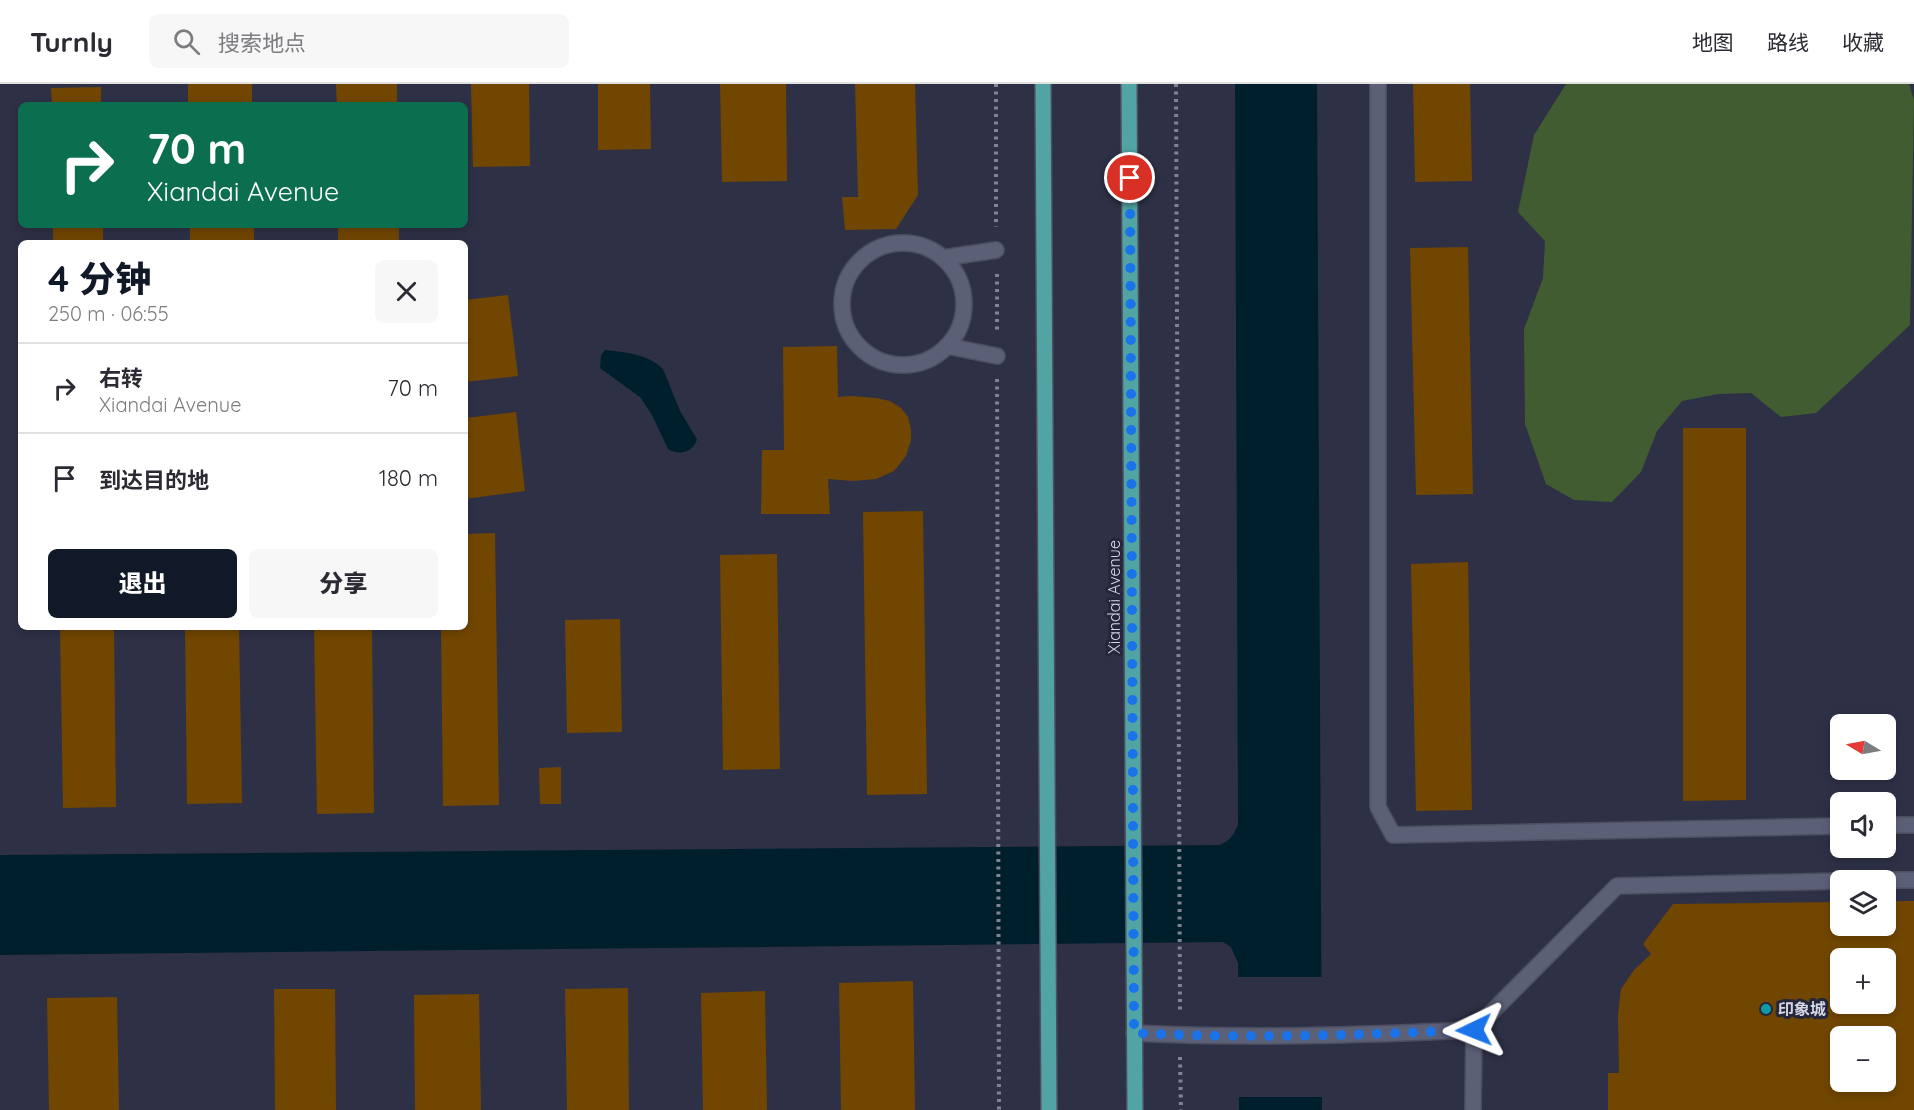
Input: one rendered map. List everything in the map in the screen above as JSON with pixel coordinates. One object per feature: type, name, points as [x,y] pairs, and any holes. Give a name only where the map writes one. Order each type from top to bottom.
[{"type":"main road","points":[[1043,84],[1048,1110]]},
{"type":"main road","name":"Xiandai Avenue","points":[[1129,84],[1135,1110]]},
{"type":"street","points":[[1378,84],[1378,807],[1393,835],[1830,826]]},
{"type":"street","points":[[908,242],[927,247],[943,258],[956,273],[963,291],[964,311],[958,330],[947,346],[931,358],[913,364],[893,365],[873,357],[857,345],[846,327],[842,306],[844,286],[854,267],[868,253],[888,244],[908,242]]},
{"type":"street","points":[[943,258],[996,250]]},
{"type":"street","points":[[947,346],[997,356]]},
{"type":"street","points":[[1896,825],[1914,825]]},
{"type":"street","points":[[1896,880],[1914,880]]},
{"type":"street","points":[[1134,1033],[1229,1036],[1350,1035],[1474,1030],[1617,886],[1830,881]]},
{"type":"street","points":[[1473,1110],[1474,1030]]},
{"type":"path","points":[[996,84],[999,1110]]},
{"type":"path","points":[[1176,84],[1180,946]]},
{"type":"green space","points":[[1566,84],[1909,84],[1914,100],[1910,325],[1816,413],[1781,417],[1751,393],[1718,394],[1682,401],[1657,431],[1641,472],[1612,502],[1574,500],[1546,484],[1525,424],[1524,329],[1543,278],[1545,241],[1518,212],[1534,135]]},
{"type":"water","points":[[1235,84],[1317,84],[1322,1110],[1239,1110],[1238,963],[1231,947],[1223,942],[0,955],[0,855],[1219,845],[1229,840],[1238,825]]},
{"type":"water","points":[[605,350],[643,357],[663,369],[680,411],[697,439],[693,447],[681,452],[668,449],[641,398],[600,368],[601,355]]},
{"type":"pier","points":[[1235,977],[1324,977],[1325,1097],[1236,1097]]},
{"type":"building","points":[[188,84],[252,84],[252,102],[188,102]]},
{"type":"building","points":[[336,84],[397,84],[397,102],[337,102]]},
{"type":"building","points":[[471,84],[529,84],[530,166],[473,167]]},
{"type":"building","points":[[598,84],[650,84],[651,149],[598,150]]},
{"type":"building","points":[[720,84],[786,84],[787,181],[722,182]]},
{"type":"building","points":[[855,84],[915,84],[918,195],[896,229],[845,230],[842,197],[858,197]]},
{"type":"building","points":[[1413,84],[1470,84],[1472,181],[1415,182]]},
{"type":"building","points":[[101,87],[101,102],[52,102],[51,88]]},
{"type":"building","points":[[53,228],[103,228],[103,240],[53,240]]},
{"type":"building","points":[[190,228],[254,228],[254,240],[190,240]]},
{"type":"building","points":[[338,228],[399,228],[399,240],[338,240]]},
{"type":"building","points":[[1468,247],[1473,494],[1416,495],[1410,248]]},
{"type":"building","points":[[508,295],[518,376],[468,382],[468,300]]},
{"type":"building","points":[[837,346],[838,397],[876,398],[890,401],[901,408],[908,417],[911,429],[911,440],[906,456],[894,471],[876,479],[853,481],[828,479],[830,514],[761,514],[762,450],[784,450],[783,347]]},
{"type":"building","points":[[516,412],[525,491],[468,499],[468,418]]},
{"type":"building","points":[[1683,428],[1746,428],[1746,800],[1683,801]]},
{"type":"building","points":[[923,511],[927,794],[867,795],[863,512]]},
{"type":"building","points":[[495,533],[499,805],[443,806],[441,630],[468,630],[468,534]]},
{"type":"building","points":[[777,554],[780,769],[723,770],[720,555]]},
{"type":"building","points":[[1468,562],[1472,810],[1416,811],[1411,564]]},
{"type":"building","points":[[620,619],[622,732],[567,733],[565,620]]},
{"type":"building","points":[[60,630],[114,630],[116,807],[63,808]]},
{"type":"building","points":[[185,630],[239,630],[242,803],[187,804]]},
{"type":"building","points":[[314,630],[372,630],[374,813],[317,814]]},
{"type":"building","points":[[561,767],[561,804],[540,804],[539,768]]},
{"type":"building","name":"印象城","points":[[1896,901],[1914,901],[1914,1110],[1608,1110],[1608,1073],[1619,1073],[1618,1015],[1621,989],[1634,970],[1651,954],[1643,944],[1673,904],[1830,902],[1830,936],[1896,936]]},
{"type":"building","points":[[913,981],[915,1110],[841,1110],[839,983]]},
{"type":"building","points":[[628,988],[629,1110],[567,1110],[565,989]]},
{"type":"building","points":[[274,989],[335,989],[336,1110],[275,1110]]},
{"type":"building","points":[[765,991],[767,1110],[703,1110],[701,993]]},
{"type":"building","points":[[479,994],[481,1110],[415,1110],[414,995]]},
{"type":"building","points":[[117,997],[119,1110],[49,1110],[47,998]]},
{"type":"place","name":"印象城","points":[[1766,1009]]},
{"type":"route","points":[[1130,178],[1134,1033],[1200,1036],[1350,1035],[1474,1030]]}]
